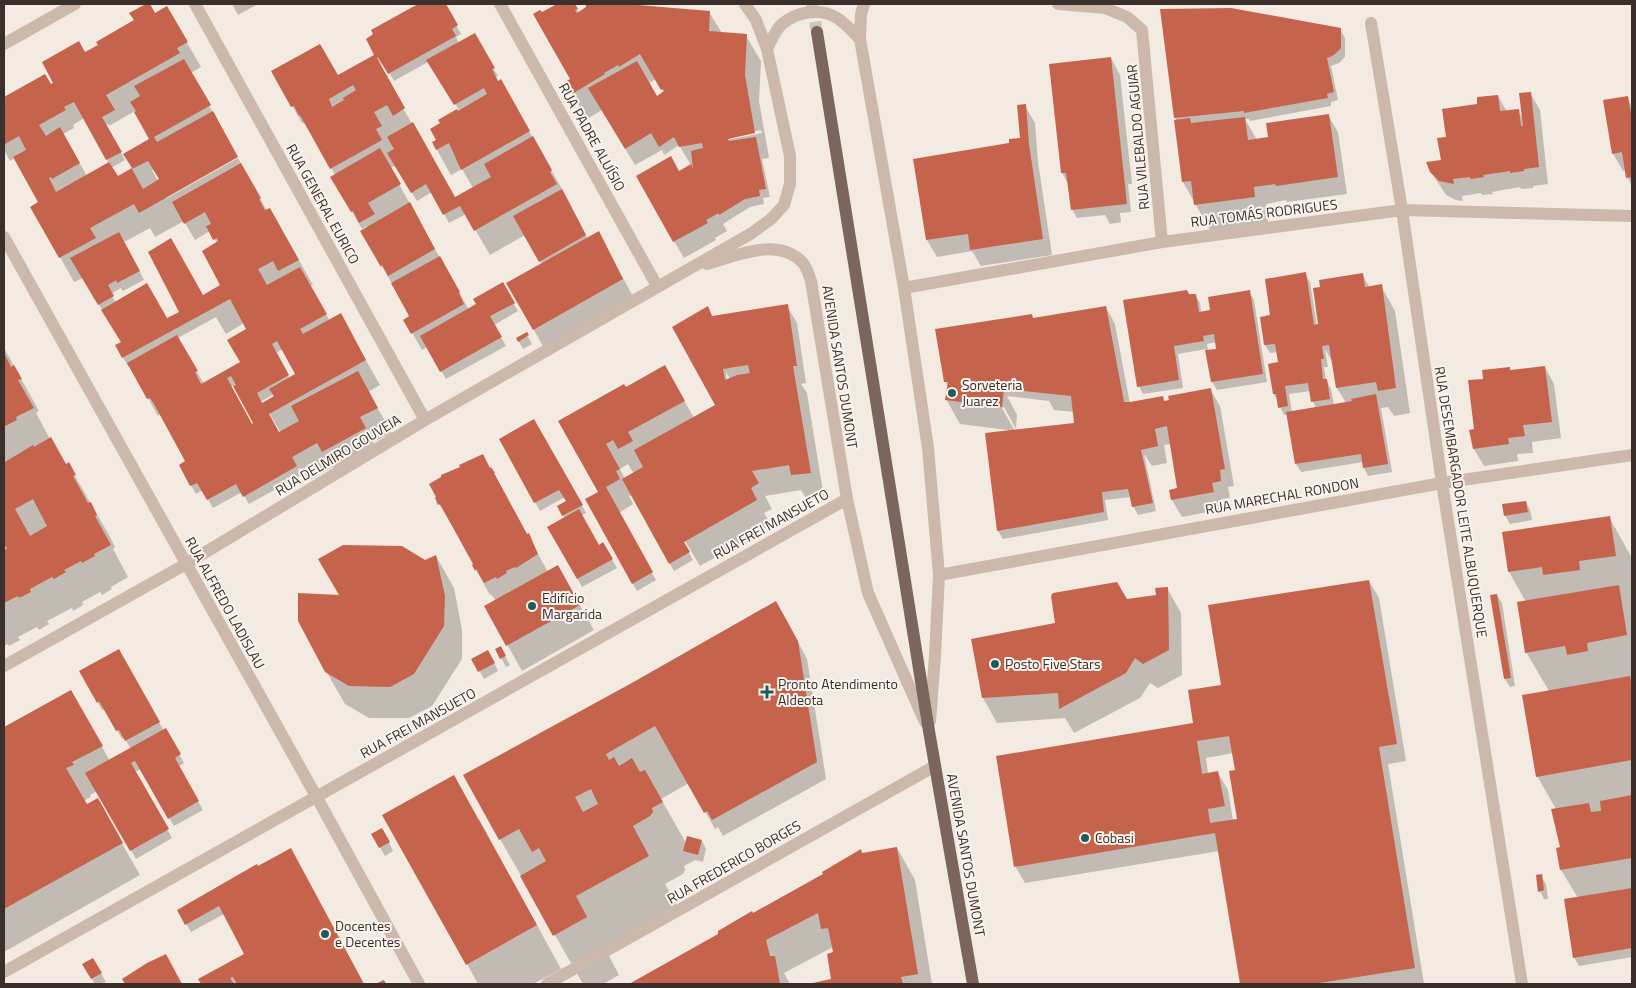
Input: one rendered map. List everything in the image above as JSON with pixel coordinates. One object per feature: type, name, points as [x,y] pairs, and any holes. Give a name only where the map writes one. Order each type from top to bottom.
[{"type":"main road","name":"AVENIDA SANTOS DUMONT","points":[[817,32],[929,731],[972,984]]},
{"type":"street","points":[[4,44],[75,4]]},
{"type":"street","name":"RUA GENERAL EURICO","points":[[194,4],[425,420]]},
{"type":"street","name":"RUA PADRE ALUÍSIO","points":[[500,4],[657,286]]},
{"type":"street","points":[[687,269],[752,233],[771,219],[784,204],[790,184],[790,156],[767,49],[756,20],[745,4]]},
{"type":"street","name":"AVENIDA SANTOS DUMONT","points":[[864,4],[861,14],[860,39],[904,288],[928,448],[939,574],[929,731]]},
{"type":"street","name":"RUA VILEBALDO AGUIAR","points":[[1058,4],[1105,8],[1127,17],[1142,30],[1162,242]]},
{"type":"street","points":[[767,49],[782,24],[795,16],[810,11],[836,17],[860,39]]},
{"type":"street","name":"RUA DESEMBARGADOR LEITE ALBUQUERQUE","points":[[1371,23],[1402,210],[1442,483],[1522,984]]},
{"type":"street","name":"RUA TOMÁS RODRIGUES","points":[[904,288],[1162,242],[1402,210],[1632,216]]},
{"type":"street","name":"RUA ALFREDO LADISLAU","points":[[4,238],[419,984]]},
{"type":"street","name":"AVENIDA SANTOS DUMONT","points":[[687,269],[756,250],[774,249],[789,252],[804,264],[811,281],[847,499],[868,593],[929,731]]},
{"type":"street","name":"RUA DELMIRO GOUVEIA","points":[[4,666],[186,564],[425,420],[687,269]]},
{"type":"street","name":"RUA MARECHAL RONDON","points":[[939,574],[1442,483],[1632,455]]},
{"type":"street","name":"RUA FREI MANSUETO","points":[[4,972],[847,499]]},
{"type":"street","name":"RUA FREDERICO BORGES","points":[[547,984],[935,766]]},
{"type":"building","points":[[146,4],[150,4],[155,13],[167,6],[188,42],[177,48],[180,53],[106,95],[115,110],[102,117],[122,152],[106,160],[74,102],[64,107],[66,110],[39,125],[46,136],[60,127],[80,163],[52,179],[51,177],[49,178],[56,192],[109,162],[118,176],[132,168],[123,154],[149,139],[130,102],[140,96],[134,86],[184,59],[211,105],[154,137],[157,142],[213,111],[238,157],[139,213],[134,204],[90,228],[96,238],[59,258],[30,207],[38,202],[13,157],[26,150],[19,136],[5,144],[4,142],[4,97],[45,74],[51,84],[53,83],[42,62],[79,41],[85,52],[98,45],[96,42],[134,20],[129,13]],"holes":[[[148,161],[159,179],[143,189],[132,169]]]},
{"type":"building","points":[[418,4],[446,4],[458,25],[452,29],[456,36],[388,74],[377,58],[405,108],[393,116],[387,105],[374,112],[382,126],[376,129],[382,140],[330,169],[300,115],[294,106],[291,107],[271,71],[320,44],[338,75],[374,55],[366,39],[373,34],[371,30]],"holes":[[[353,85],[356,90],[343,98],[344,100],[332,107],[329,99]]]},
{"type":"building","points":[[557,4],[575,4],[578,9],[575,10],[577,13],[586,7],[586,4],[626,4],[710,11],[709,31],[747,34],[745,75],[755,133],[728,139],[729,141],[756,137],[766,189],[759,190],[760,196],[745,199],[719,215],[719,213],[706,220],[708,223],[673,242],[636,176],[671,156],[679,171],[691,164],[693,169],[691,151],[703,148],[702,143],[679,147],[674,137],[659,147],[651,133],[625,149],[588,88],[637,61],[657,96],[664,91],[663,89],[661,90],[640,54],[619,67],[618,65],[604,73],[572,94],[565,82],[570,79],[533,14],[540,10],[542,12]]},
{"type":"building","points":[[1231,8],[1341,28],[1341,48],[1334,55],[1327,58],[1334,92],[1327,94],[1328,98],[1244,113],[1244,111],[1174,118],[1160,9]]},
{"type":"building","points":[[475,33],[495,68],[492,69],[498,81],[501,79],[530,131],[461,170],[449,143],[436,150],[432,142],[436,140],[430,129],[440,123],[438,120],[487,94],[484,88],[454,105],[426,60]]},
{"type":"building","points":[[1111,57],[1127,204],[1071,210],[1066,173],[1061,173],[1049,64]]},
{"type":"building","points":[[1531,92],[1539,167],[1510,173],[1510,171],[1483,175],[1484,177],[1471,179],[1470,177],[1453,179],[1454,184],[1439,181],[1430,172],[1426,162],[1441,160],[1437,138],[1446,137],[1442,109],[1477,104],[1477,97],[1498,95],[1500,111],[1519,109],[1521,126],[1523,126],[1519,93]]},
{"type":"building","points":[[1628,96],[1632,119],[1632,177],[1626,178],[1622,152],[1612,154],[1603,100]]},
{"type":"building","points":[[1026,104],[1029,144],[1043,239],[970,250],[968,234],[926,240],[913,159],[1009,143],[1009,139],[1020,138],[1017,105]]},
{"type":"building","points":[[1329,114],[1338,177],[1276,186],[1275,184],[1254,187],[1255,197],[1194,205],[1191,181],[1182,182],[1174,120],[1190,118],[1191,123],[1245,117],[1248,140],[1268,137],[1266,123]]},
{"type":"building","points":[[413,122],[455,197],[491,177],[484,164],[533,136],[552,170],[550,172],[557,184],[474,231],[460,206],[443,215],[426,184],[411,193],[387,153],[394,149],[387,137]]},
{"type":"building","points":[[380,148],[401,184],[368,203],[375,214],[359,223],[330,177]]},
{"type":"building","points":[[241,163],[261,198],[259,199],[265,210],[270,208],[299,260],[278,271],[273,261],[258,269],[267,285],[300,267],[327,314],[300,329],[303,334],[341,313],[366,360],[269,414],[279,432],[299,421],[291,406],[358,371],[378,408],[360,417],[366,428],[322,452],[317,443],[292,457],[297,466],[243,497],[236,484],[207,500],[197,483],[190,486],[179,465],[185,461],[154,404],[150,398],[147,399],[127,363],[177,335],[198,371],[195,372],[201,384],[240,362],[227,340],[246,329],[230,299],[122,358],[115,345],[121,342],[101,310],[147,283],[167,318],[179,312],[148,252],[171,238],[203,295],[220,285],[202,251],[218,241],[217,238],[213,240],[206,226],[211,224],[205,212],[184,224],[172,202]],"holes":[[[277,341],[295,374],[269,389],[274,396],[262,403],[257,393],[289,375],[272,344]],[[231,376],[236,385],[233,386],[252,424],[227,378]]]},
{"type":"building","points":[[562,189],[586,235],[539,262],[513,216]]},
{"type":"building","points":[[410,202],[435,249],[388,276],[360,231]]},
{"type":"building","points":[[599,231],[623,279],[533,330],[506,283]]},
{"type":"building","points":[[119,232],[140,271],[117,283],[116,280],[108,285],[114,296],[98,305],[70,258]]},
{"type":"building","points":[[440,256],[460,292],[464,304],[411,334],[403,320],[409,316],[391,283]]},
{"type":"building","points":[[1306,272],[1314,325],[1318,324],[1313,288],[1320,287],[1319,280],[1363,273],[1365,287],[1382,284],[1396,388],[1378,391],[1376,382],[1336,388],[1329,345],[1322,346],[1324,359],[1321,359],[1323,379],[1327,379],[1330,399],[1311,402],[1308,383],[1285,386],[1288,406],[1278,408],[1276,394],[1273,394],[1268,364],[1278,362],[1275,344],[1264,345],[1260,317],[1270,315],[1265,279]]},
{"type":"building","points":[[503,282],[515,303],[490,316],[502,337],[440,372],[420,336],[476,304],[473,299]]},
{"type":"building","points":[[1187,290],[1189,294],[1196,294],[1199,312],[1210,310],[1208,297],[1250,290],[1263,374],[1211,382],[1205,350],[1216,349],[1214,334],[1203,336],[1204,341],[1174,346],[1179,380],[1137,387],[1123,300]]},
{"type":"building","points":[[788,304],[797,366],[793,366],[811,473],[791,475],[789,465],[752,471],[759,483],[751,488],[757,500],[684,542],[690,552],[669,564],[622,479],[643,467],[634,450],[715,405],[672,327],[708,306],[712,316]],"holes":[[[748,365],[750,373],[737,375],[725,380],[723,369]]]},
{"type":"building","points":[[1106,306],[1124,402],[1163,396],[1164,401],[1169,400],[1168,396],[1211,388],[1225,469],[1220,470],[1221,481],[1212,483],[1214,492],[1171,500],[1169,490],[1177,488],[1167,426],[1155,429],[1158,446],[1141,450],[1153,503],[1132,507],[1128,489],[1102,492],[1104,512],[997,531],[985,433],[1074,423],[1071,396],[1004,389],[1002,407],[945,400],[948,382],[944,382],[935,329],[1032,314],[1033,318]]},
{"type":"building","points":[[527,332],[529,335],[518,342],[516,338]]},
{"type":"building","points":[[4,353],[11,367],[14,365],[22,379],[18,380],[34,408],[16,417],[17,420],[5,426],[4,423]]},
{"type":"building","points":[[665,365],[685,401],[628,432],[633,441],[618,449],[613,440],[606,444],[620,469],[616,471],[620,479],[606,487],[653,572],[632,584],[585,499],[598,492],[558,421],[624,384],[626,387]]},
{"type":"building","points":[[1545,366],[1552,422],[1523,425],[1525,436],[1508,438],[1509,444],[1473,449],[1469,430],[1474,429],[1468,380],[1483,379],[1482,370],[1510,367],[1510,370]]},
{"type":"building","points":[[1376,394],[1388,464],[1363,468],[1361,454],[1295,464],[1286,412],[1352,401],[1351,399]]},
{"type":"building","points":[[534,419],[583,505],[562,516],[557,506],[566,501],[559,490],[534,503],[499,439]]},
{"type":"building","points":[[51,437],[66,464],[69,462],[76,475],[73,476],[88,503],[91,502],[97,515],[95,516],[111,545],[82,563],[81,561],[64,570],[66,572],[54,579],[52,577],[30,589],[31,592],[4,603],[4,550],[7,549],[4,543],[4,459],[5,462],[33,445],[34,447]],"holes":[[[33,499],[47,526],[30,536],[15,509]]]},
{"type":"building","points":[[483,454],[527,534],[529,533],[538,554],[516,568],[506,571],[507,573],[497,579],[496,577],[484,583],[476,569],[475,571],[440,504],[438,505],[429,484],[441,477],[441,475],[460,467],[459,465]]},
{"type":"building","points":[[1526,501],[1528,512],[1504,516],[1502,504]]},
{"type":"building","points":[[579,509],[599,545],[603,542],[613,559],[577,579],[547,527]]},
{"type":"building","points":[[1610,516],[1616,556],[1579,561],[1580,570],[1543,575],[1542,567],[1508,572],[1502,532]]},
{"type":"building","points":[[343,545],[402,546],[425,560],[436,555],[445,596],[444,626],[414,674],[390,687],[349,686],[325,672],[298,621],[298,593],[339,595],[318,559]]},
{"type":"building","name":"Edifício Margarida","points":[[558,565],[580,605],[506,646],[484,606]]},
{"type":"building","points":[[1369,580],[1397,744],[1379,747],[1415,968],[1313,984],[1240,984],[1215,833],[1014,867],[996,756],[1193,723],[1188,690],[1221,685],[1208,605]],"holes":[[[1229,736],[1235,770],[1229,771],[1237,819],[1210,823],[1208,809],[1225,806],[1218,771],[1202,774],[1197,741]]]},
{"type":"building","points":[[1117,582],[1127,599],[1156,595],[1155,588],[1168,587],[1169,650],[1143,664],[1135,658],[1126,673],[1059,709],[1058,693],[982,698],[971,639],[1055,623],[1051,596],[1053,593]]},
{"type":"building","points":[[1619,585],[1627,635],[1587,643],[1588,651],[1567,655],[1565,646],[1525,653],[1517,602]]},
{"type":"building","points":[[1497,594],[1511,678],[1504,679],[1490,595]]},
{"type":"building","points":[[776,601],[798,641],[817,762],[712,820],[707,811],[704,813],[655,726],[606,754],[609,760],[614,757],[619,766],[632,758],[640,772],[645,770],[663,802],[652,808],[653,812],[650,816],[633,826],[649,856],[576,896],[587,917],[553,936],[520,876],[546,861],[539,848],[532,852],[519,829],[499,840],[463,775],[630,684]],"holes":[[[591,789],[598,804],[583,812],[575,797]]]},
{"type":"building","points":[[501,646],[506,656],[500,659],[495,649]]},
{"type":"building","points":[[119,649],[160,722],[125,741],[119,730],[116,731],[99,701],[97,703],[79,671]]},
{"type":"building","points":[[488,650],[495,663],[478,672],[471,659]]},
{"type":"building","points":[[1630,676],[1632,688],[1632,760],[1536,777],[1522,695]]},
{"type":"building","points":[[71,690],[103,746],[72,762],[74,765],[66,768],[87,804],[98,798],[123,843],[4,909],[4,727]]},
{"type":"building","points":[[166,728],[181,754],[175,758],[199,801],[168,819],[135,761],[131,763],[169,829],[130,851],[85,773]]},
{"type":"building","points":[[454,775],[537,925],[466,965],[382,815]]},
{"type":"building","points":[[1632,795],[1632,858],[1560,870],[1556,848],[1560,847],[1551,809],[1589,803],[1591,812],[1601,811],[1600,801]]},
{"type":"building","points":[[382,828],[390,842],[379,848],[371,834]]},
{"type":"building","points":[[687,836],[702,840],[698,855],[683,851]]},
{"type":"building","points":[[897,847],[918,974],[901,977],[903,984],[808,984],[831,979],[827,954],[833,952],[828,928],[821,929],[818,913],[766,940],[770,956],[775,956],[780,984],[629,984],[718,934],[718,931],[752,911],[753,913],[823,874],[822,872],[861,849],[862,853]]},
{"type":"building","points":[[291,848],[364,984],[237,984],[233,977],[230,978],[234,984],[201,984],[198,979],[244,954],[219,906],[185,925],[177,910],[257,864],[258,866]]},
{"type":"building","points":[[1542,874],[1544,890],[1538,892],[1536,875]]},
{"type":"building","points":[[1632,888],[1632,948],[1573,958],[1564,899]]},
{"type":"building","points":[[166,954],[182,984],[125,984],[122,979],[147,963]]},
{"type":"building","points":[[93,958],[102,973],[91,979],[82,964]]},
{"type":"building","points":[[384,980],[386,984],[375,984]]},
{"type":"tunnel","points":[[812,4],[817,32]]},
{"type":"place","name":"Sorveteria Juarez","points":[[952,393]]},
{"type":"place","name":"Edifício Margarida","points":[[532,606]]},
{"type":"place","name":"Posto Five Stars","points":[[995,664]]},
{"type":"place","name":"Pronto Atendimento Aldeota","points":[[767,692]]},
{"type":"place","name":"Cobasi","points":[[1085,838]]},
{"type":"place","name":"Docentes e Decentes","points":[[325,934]]}]
